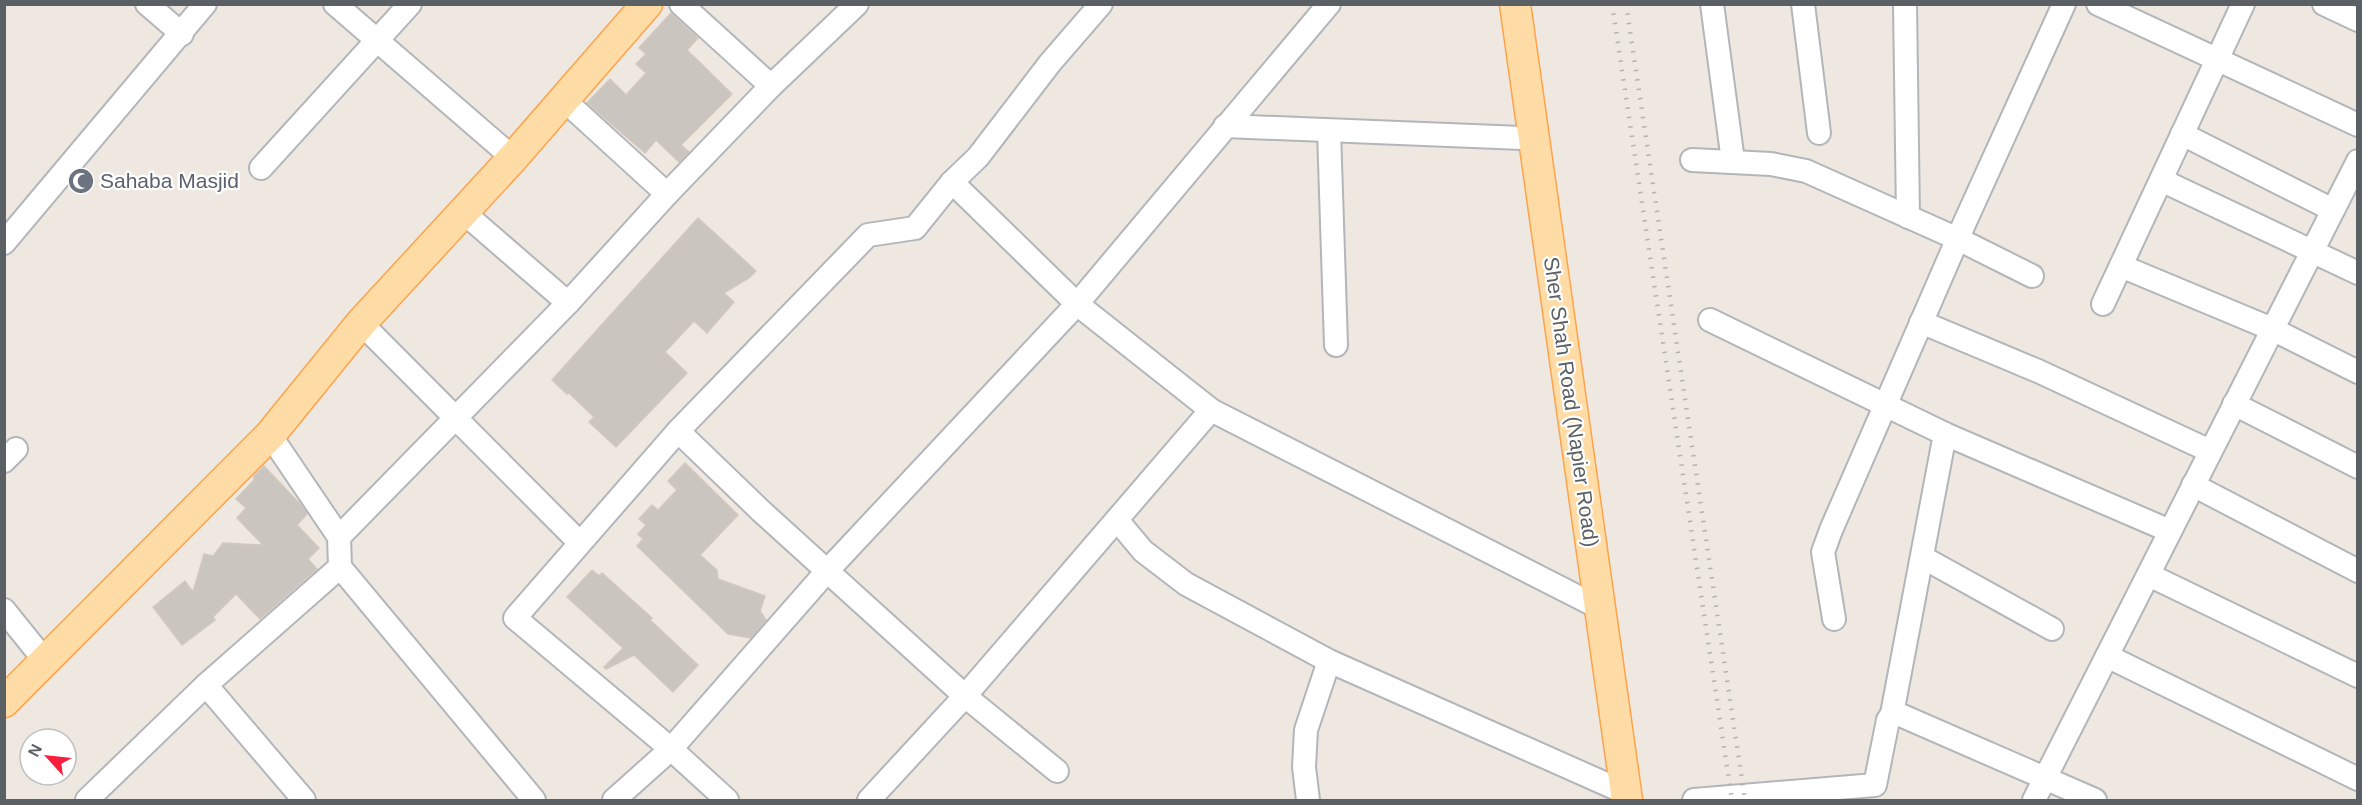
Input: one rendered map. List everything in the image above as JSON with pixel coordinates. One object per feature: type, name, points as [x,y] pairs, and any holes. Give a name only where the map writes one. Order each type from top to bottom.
[{"type":"main road","points":[[4,702],[270,435],[361,323],[513,158],[647,4]]},
{"type":"main road","name":"Sher Shah Road (Napier Road)","points":[[1515,4],[1621,794]]},
{"type":"street","points":[[147,4],[182,34]]},
{"type":"street","points":[[4,243],[206,4]]},
{"type":"street","points":[[335,4],[513,158]]},
{"type":"street","points":[[261,168],[410,4]]},
{"type":"street","points":[[681,4],[771,86]]},
{"type":"street","points":[[339,537],[568,303],[667,194],[771,86],[857,4]]},
{"type":"street","points":[[727,801],[671,749],[515,618],[678,431],[868,235],[915,228],[952,182],[978,158],[1050,63],[1101,4]]},
{"type":"street","points":[[614,801],[671,749],[828,570],[1077,304],[1329,4]]},
{"type":"street","points":[[1712,4],[1733,161]]},
{"type":"street","points":[[1803,4],[1819,134]]},
{"type":"street","points":[[1905,4],[1908,217]]},
{"type":"street","points":[[1833,619],[1823,552],[1958,239],[2064,4]]},
{"type":"street","points":[[2098,4],[2358,125]]},
{"type":"street","points":[[2103,304],[2242,4]]},
{"type":"street","points":[[2324,4],[2358,20]]},
{"type":"street","points":[[564,100],[667,194]]},
{"type":"street","points":[[1225,126],[1522,138]]},
{"type":"street","points":[[1329,131],[1336,345]]},
{"type":"street","points":[[2182,134],[2332,210]]},
{"type":"street","points":[[1692,160],[1771,164],[1806,171],[1958,239],[2032,276]]},
{"type":"street","points":[[2034,801],[2044,776],[2149,575],[2356,166]]},
{"type":"street","points":[[2161,180],[2358,273]]},
{"type":"street","points":[[952,182],[1077,304],[1211,410],[1590,603]]},
{"type":"street","points":[[463,212],[568,303]]},
{"type":"street","points":[[2121,266],[2272,329],[2358,372]]},
{"type":"street","points":[[1710,320],[1945,434],[2170,531]]},
{"type":"street","points":[[1922,322],[2038,371],[2210,451]]},
{"type":"street","points":[[361,323],[580,543]]},
{"type":"street","points":[[2234,404],[2358,467]]},
{"type":"street","points":[[869,801],[965,696],[1211,410]]},
{"type":"street","points":[[678,431],[753,503],[965,696],[1057,771]]},
{"type":"street","points":[[1694,801],[1878,793],[1888,720],[1892,714],[1945,434]]},
{"type":"street","points":[[270,435],[339,537],[340,567],[534,801]]},
{"type":"street","points":[[2193,485],[2358,571]]},
{"type":"street","points":[[1117,520],[1143,551],[1186,584],[1329,661],[1621,794]]},
{"type":"street","points":[[1922,557],[2052,629]]},
{"type":"street","points":[[87,801],[206,685],[340,567]]},
{"type":"street","points":[[2149,575],[2358,676]]},
{"type":"street","points":[[4,610],[45,661]]},
{"type":"street","points":[[2106,656],[2358,778]]},
{"type":"street","points":[[1308,801],[1304,767],[1306,730],[1329,661]]},
{"type":"street","points":[[206,685],[304,801]]},
{"type":"street","points":[[1892,714],[1898,714],[2044,776],[2095,801]]},
{"type":"building","points":[[671,13],[698,38],[687,50],[732,94],[681,145],[689,152],[679,162],[656,140],[645,153],[587,103],[610,79],[626,95],[646,73],[636,64],[646,54],[639,48]]},
{"type":"building","points":[[698,218],[756,271],[749,278],[724,293],[734,302],[707,333],[694,321],[665,352],[687,373],[616,447],[589,422],[594,417],[552,380]]},
{"type":"building","points":[[685,463],[738,515],[700,555],[717,570],[718,579],[765,596],[760,611],[766,620],[751,638],[728,634],[637,546],[643,539],[638,534],[646,525],[639,519],[652,505],[658,510],[677,490],[668,481]]},
{"type":"building","points":[[264,466],[307,514],[297,525],[319,548],[308,559],[317,569],[260,619],[236,594],[213,617],[215,620],[182,645],[153,607],[185,581],[193,592],[204,554],[213,556],[223,543],[263,545],[237,518],[246,508],[236,499]]},
{"type":"building","points":[[592,570],[599,576],[602,573],[652,618],[650,620],[698,665],[673,692],[634,655],[606,669],[604,667],[623,648],[567,597]]},
{"type":"railway","points":[[1612,4],[1732,800]]},
{"type":"railway","points":[[1626,4],[1745,800]]},
{"type":"place","name":"Sahaba Masjid","points":[[81,181]]}]
